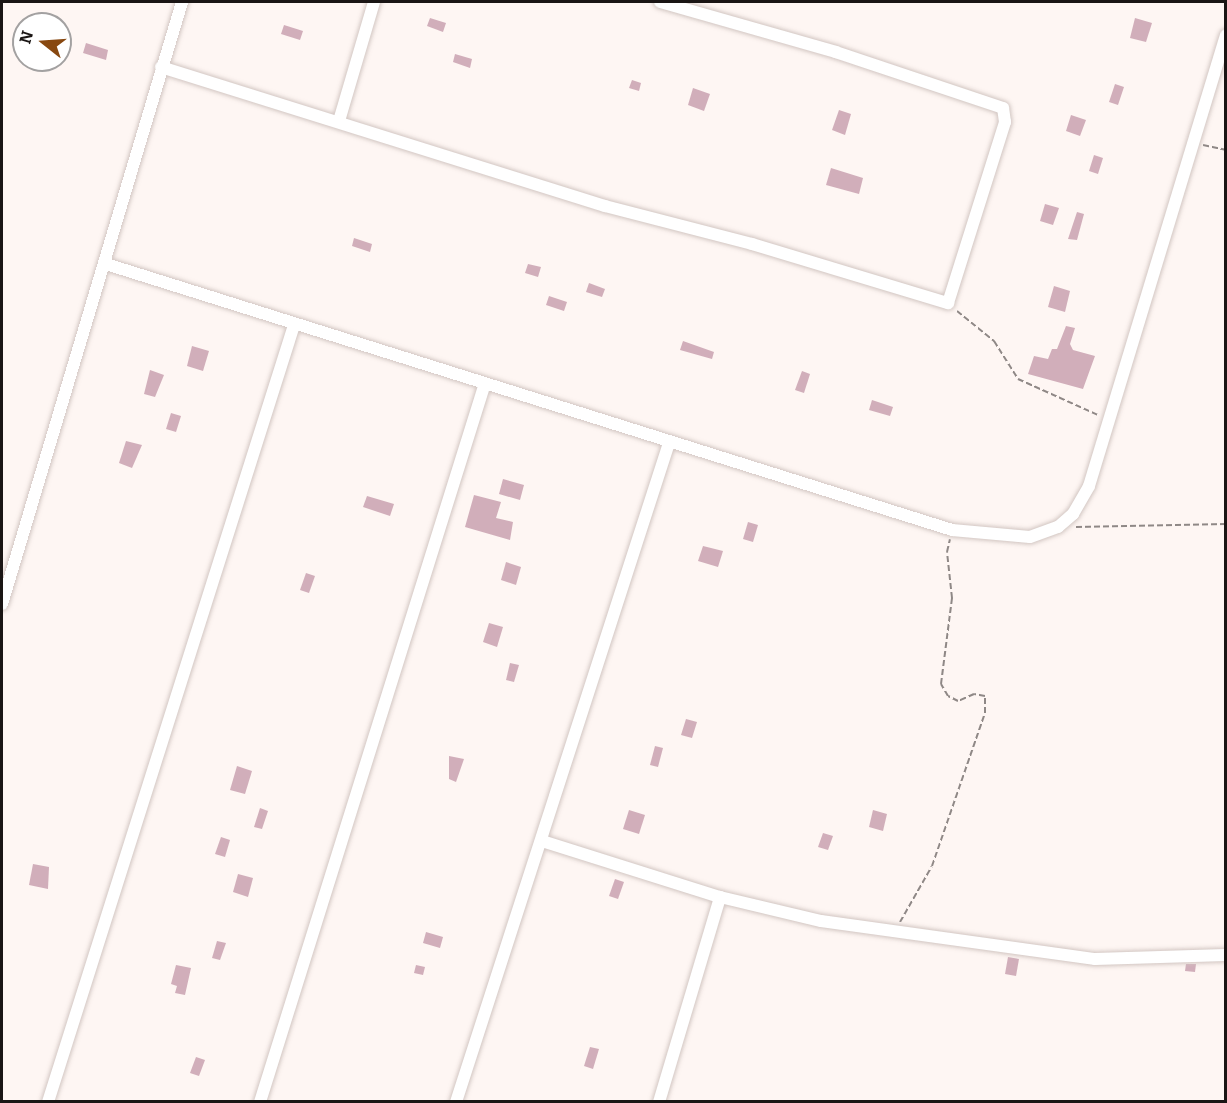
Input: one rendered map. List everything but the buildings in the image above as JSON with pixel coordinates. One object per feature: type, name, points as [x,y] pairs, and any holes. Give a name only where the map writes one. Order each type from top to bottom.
[{"type":"street","points":[[2,604],[106,264],[119,206],[182,2]]},
{"type":"street","points":[[339,121],[374,2]]},
{"type":"street","points":[[161,67],[605,206],[752,244],[948,303],[1005,122],[1004,108],[847,56],[660,2]]},
{"type":"street","points":[[106,264],[669,443],[952,530],[1030,537],[1058,527],[1073,514],[1089,486],[1226,35]]},
{"type":"street","points":[[48,1101],[294,325]]},
{"type":"street","points":[[260,1101],[485,383]]},
{"type":"street","points":[[456,1101],[669,443]]},
{"type":"street","points":[[542,841],[720,897],[811,919],[1095,959],[1226,955]]},
{"type":"street","points":[[659,1101],[720,897]]},
{"type":"path","points":[[1192,142],[1226,150]]},
{"type":"path","points":[[948,303],[994,341],[1018,379],[1077,408],[1109,418]]},
{"type":"path","points":[[1058,527],[1226,524]]},
{"type":"path","points":[[895,932],[932,866],[986,713],[985,696],[974,694],[958,701],[948,696],[941,684],[952,598],[947,552],[952,530]]}]
